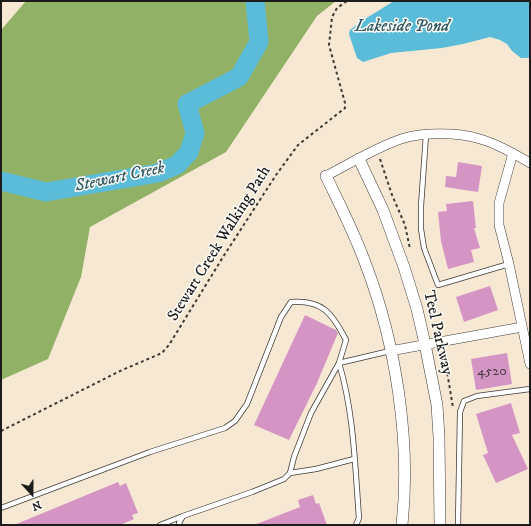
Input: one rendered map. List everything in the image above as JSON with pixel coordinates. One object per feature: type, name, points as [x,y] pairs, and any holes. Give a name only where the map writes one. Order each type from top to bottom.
[{"type":"street","points":[[402,525],[404,504],[402,428],[390,350],[377,298],[366,264],[326,176],[403,139],[426,135],[464,135],[513,153],[530,163]]},
{"type":"street","points":[[513,153],[499,203],[499,225],[509,264],[530,364]]},
{"type":"street","name":"Teel Parkway","points":[[359,159],[383,210],[404,267],[417,310],[425,344],[437,405],[440,525]]},
{"type":"street","points":[[390,350],[522,327]]},
{"type":"lane","points":[[426,135],[421,206],[421,229],[424,248],[438,285],[509,264]]},
{"type":"lane","points":[[1,508],[150,452],[225,428],[235,421],[247,404],[281,317],[290,302],[305,301],[328,311],[336,320],[346,340],[339,363],[311,413],[294,457],[290,473],[284,479],[252,492],[160,525]]},
{"type":"lane","points":[[339,363],[390,350]]},
{"type":"lane","points":[[339,363],[348,395],[359,518],[356,525]]},
{"type":"lane","points":[[458,525],[460,412],[464,401],[477,396],[530,389]]},
{"type":"lane","points":[[290,473],[316,469],[354,459]]},
{"type":"lane","points":[[180,525],[182,516]]},
{"type":"path","name":"Stewart Creek Walking Path","points":[[1,431],[120,371],[162,353],[169,346],[276,174],[298,146],[345,108],[345,103],[329,45],[332,17],[337,8],[347,1]]},
{"type":"green space","points":[[26,1],[336,1],[317,16],[226,152],[90,227],[81,277],[48,359],[1,380],[1,30]]},
{"type":"water","name":"Lakeside Pond","points":[[394,1],[530,1],[530,58],[521,58],[512,51],[507,44],[490,37],[442,48],[391,53],[363,62],[357,58],[349,34],[350,30]]},
{"type":"building","points":[[458,162],[482,166],[478,192],[445,187],[446,176],[456,177]]},
{"type":"building","points":[[473,201],[476,228],[474,228],[480,248],[471,250],[474,262],[448,269],[441,241],[438,212],[447,211],[446,204]]},
{"type":"building","points":[[490,286],[498,310],[464,322],[456,297]]},
{"type":"building","points":[[305,315],[336,330],[338,333],[317,383],[289,440],[254,425]]},
{"type":"building","points":[[507,353],[512,384],[476,390],[471,359]]},
{"type":"building","points":[[511,403],[520,433],[512,435],[528,469],[496,483],[483,455],[488,453],[476,414]]},
{"type":"building","points":[[118,482],[120,486],[126,483],[138,513],[132,515],[134,519],[120,525],[14,525]]},
{"type":"building","points":[[313,495],[316,504],[319,503],[327,525],[254,525],[300,507],[298,500]]},
{"type":"waterway","name":"Stewart Creek","points":[[1,181],[46,192],[158,173],[177,165],[189,152],[195,133],[187,104],[239,77],[259,42],[255,1]]}]
